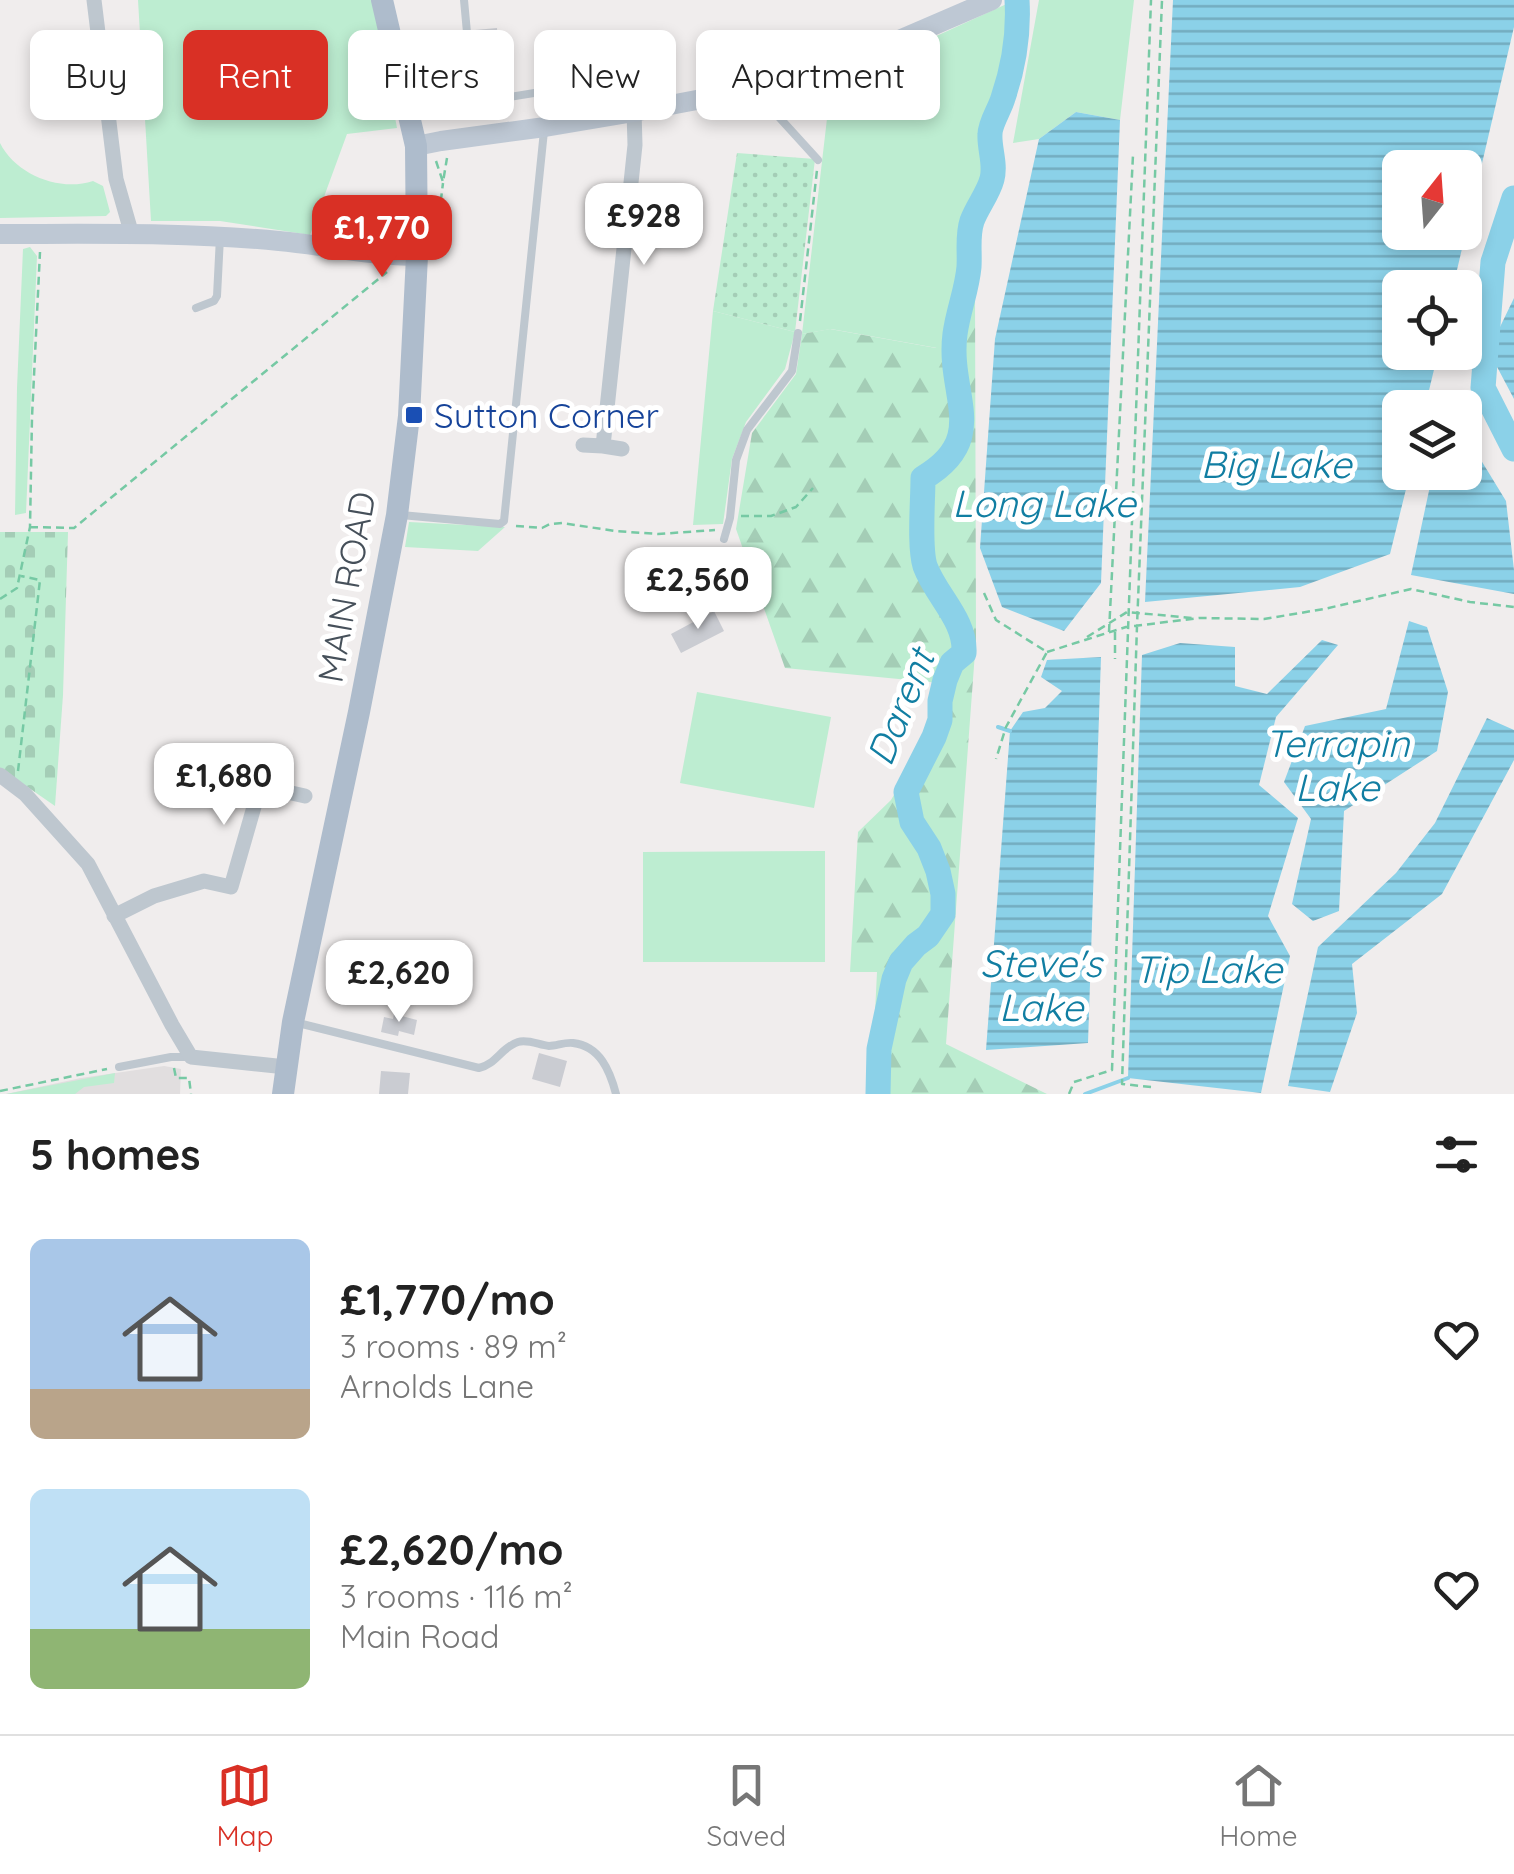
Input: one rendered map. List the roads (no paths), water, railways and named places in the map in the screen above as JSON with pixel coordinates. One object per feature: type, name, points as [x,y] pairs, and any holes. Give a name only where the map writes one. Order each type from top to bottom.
[{"type":"main road","name":"MAIN ROAD","points":[[283,1094],[293,1022],[397,515],[410,416],[417,256],[416,146],[382,0]]},
{"type":"street","points":[[922,30],[992,0]]},
{"type":"street","points":[[92,1],[116,179],[132,235]]},
{"type":"street","points":[[416,146],[585,120]]},
{"type":"street","points":[[603,446],[634,145],[632,120]]},
{"type":"street","points":[[0,234],[278,240],[378,255],[417,256]]},
{"type":"street","points":[[583,445],[622,449]]},
{"type":"street","points":[[0,775],[88,864],[191,1057],[286,1066]]},
{"type":"street","points":[[114,916],[154,896],[204,881],[231,887],[260,786],[305,796]]},
{"type":"lane","points":[[464,0],[472,87],[503,98],[534,93]]},
{"type":"lane","points":[[782,120],[818,160]]},
{"type":"lane","points":[[397,515],[500,524],[504,521],[544,127]]},
{"type":"lane","points":[[196,308],[217,296],[220,237]]},
{"type":"lane","points":[[725,534],[736,460],[748,430],[792,371],[798,333]]},
{"type":"lane","points":[[293,1022],[479,1068],[486,1067],[518,1042],[554,1046],[574,1043],[586,1047],[605,1064],[616,1094]]},
{"type":"lane","points":[[119,1067],[171,1056],[191,1057]]},
{"type":"water","name":"Big Lake","points":[[1173,0],[1514,0],[1514,27],[1482,163],[1482,150],[1382,150],[1382,250],[1462,250],[1457,270],[1382,270],[1382,370],[1434,370],[1429,390],[1382,390],[1382,490],[1406,490],[1390,554],[1300,587],[1145,602]]},
{"type":"water","name":"Long Lake","points":[[1076,112],[1120,120],[1101,583],[1064,631],[1002,607],[980,548],[995,339],[1039,139]]},
{"type":"water","points":[[1514,298],[1514,399],[1495,363],[1500,327]]},
{"type":"water","points":[[1482,462],[1506,501],[1514,594],[1411,575],[1429,490],[1482,490]]},
{"type":"water","name":"Terrapin Lake","points":[[1409,621],[1427,627],[1448,692],[1437,751],[1344,811],[1339,911],[1313,921],[1292,904],[1311,819],[1284,782],[1305,726],[1386,709]]},
{"type":"water","name":"Tip Lake","points":[[1322,640],[1338,645],[1276,717],[1259,785],[1298,818],[1268,916],[1290,956],[1261,1093],[1128,1078],[1142,655],[1180,643],[1235,647],[1235,686],[1267,694]]},
{"type":"water","name":"Steve's Lake","points":[[1101,657],[1088,1043],[986,1050],[1010,731],[1023,712],[1045,708],[1062,691],[1041,677],[1047,660]]},
{"type":"water","points":[[1487,718],[1514,730],[1514,760],[1442,894],[1352,964],[1357,1013],[1330,1092],[1288,1086],[1318,947],[1396,873],[1435,823]]},
{"type":"waterway","name":"Darent","points":[[878,1094],[879,1049],[894,979],[901,962],[928,936],[943,914],[938,871],[912,822],[906,792],[934,737],[952,663],[964,653],[960,630],[925,566],[923,478],[944,463],[956,447],[961,431],[955,334],[968,276],[970,227],[992,179],[990,130],[1013,62],[1017,0]]},
{"type":"waterway","name":"Darent","points":[[1514,198],[1493,262],[1483,388],[1514,449]]},
{"type":"waterway","points":[[998,727],[1010,731]]},
{"type":"waterway","points":[[1085,1094],[1128,1078]]},
{"type":"place","name":"Sutton Corner","points":[[414,415]]}]
